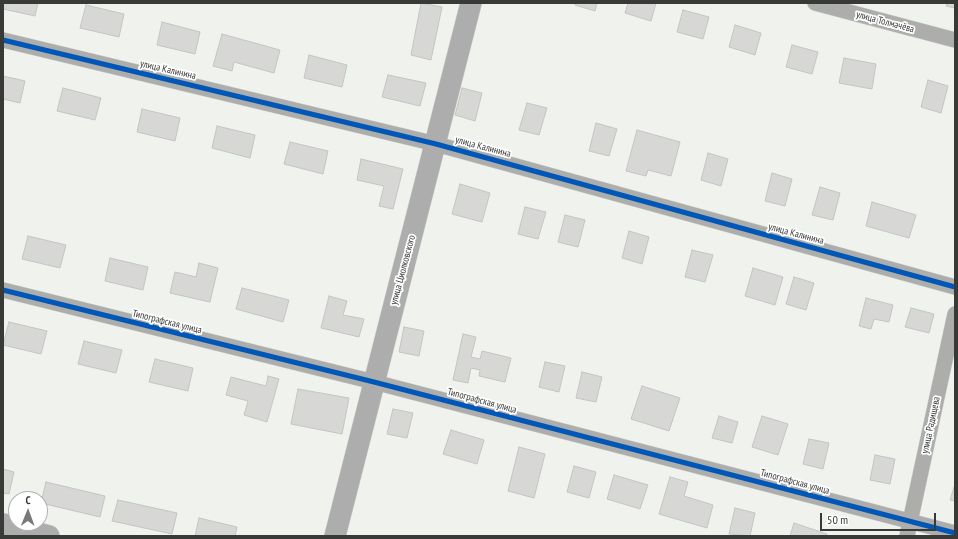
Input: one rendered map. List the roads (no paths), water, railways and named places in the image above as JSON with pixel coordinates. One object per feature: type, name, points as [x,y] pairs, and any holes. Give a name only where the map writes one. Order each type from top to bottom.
[{"type":"main road","name":"улица Циолковского","points":[[335,536],[471,3]]},
{"type":"main road","points":[[3,524],[49,536]]},
{"type":"street","name":"улица Толмачёва","points":[[815,3],[955,40]]},
{"type":"street","name":"улица Калинина","points":[[3,40],[436,144],[955,287]]},
{"type":"street","name":"Типографская улица","points":[[3,290],[374,382],[955,533]]},
{"type":"street","name":"улица Радищева","points":[[908,536],[955,314]]}]
